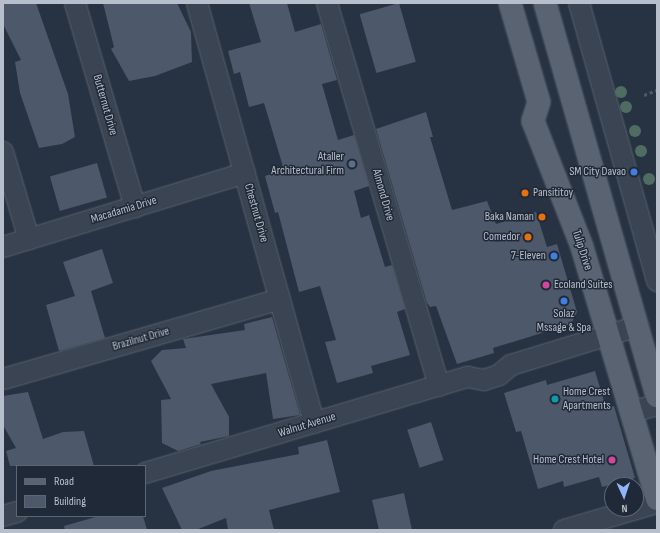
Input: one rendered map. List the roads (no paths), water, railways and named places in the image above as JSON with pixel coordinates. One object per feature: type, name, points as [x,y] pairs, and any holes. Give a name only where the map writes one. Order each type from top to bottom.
[{"type":"main road","points":[[545,3],[657,396]]},
{"type":"main road","name":"Tulip Drive","points":[[515,5],[539,102],[533,121],[582,247],[657,499]]},
{"type":"main road","points":[[582,247],[612,238]]},
{"type":"street","name":"Butternut Drive","points":[[75,3],[135,207]]},
{"type":"street","name":"Chestnut Drive","points":[[197,3],[314,423]]},
{"type":"street","name":"Almond Drive","points":[[327,3],[439,386]]},
{"type":"street","points":[[579,3],[657,281]]},
{"type":"street","points":[[3,152],[29,239]]},
{"type":"street","name":"Macadamia Drive","points":[[3,247],[245,173]]},
{"type":"street","name":"Brazilnut Drive","points":[[3,379],[280,299]]},
{"type":"street","name":"Walnut Avenue","points":[[146,474],[468,377],[480,367],[495,362],[511,364],[638,326]]},
{"type":"street","points":[[631,412],[657,405]]},
{"type":"street","points":[[564,530],[657,503]]},
{"type":"street","points":[[3,516],[16,512]]},
{"type":"place","name":"Ataller Architectural Firm","points":[[352,164]]},
{"type":"place","name":"SM City Davao","points":[[634,172]]},
{"type":"place","name":"Pansititoy","points":[[525,193]]},
{"type":"place","name":"Baka Naman","points":[[542,217]]},
{"type":"place","name":"Comedor","points":[[528,237]]},
{"type":"place","name":"7-Eleven","points":[[554,256]]},
{"type":"place","name":"Ecoland Suites","points":[[546,285]]},
{"type":"place","name":"Solaz Mssage & Spa","points":[[564,301]]},
{"type":"place","name":"Home Crest Apartments","points":[[555,399]]},
{"type":"place","name":"Home Crest Hotel","points":[[612,460]]}]
